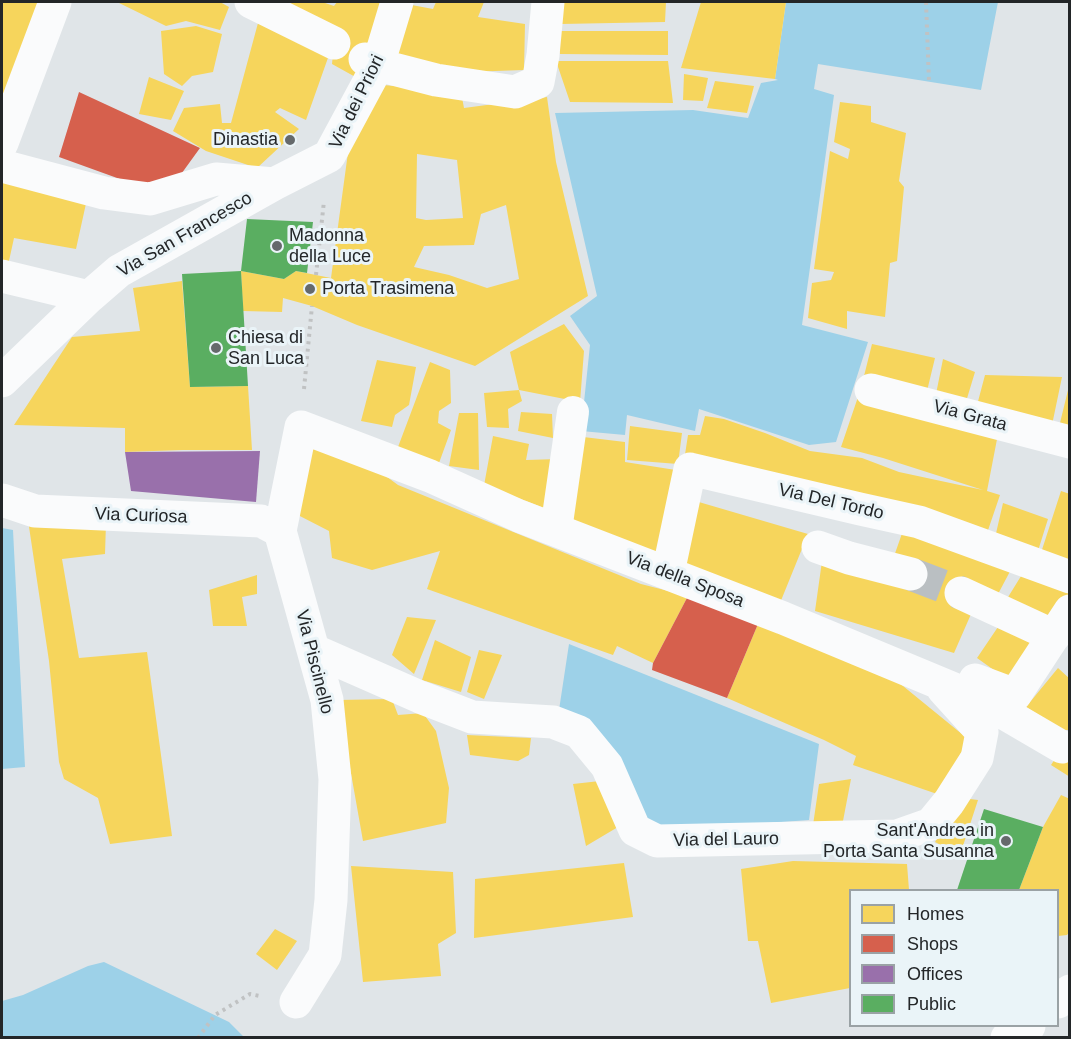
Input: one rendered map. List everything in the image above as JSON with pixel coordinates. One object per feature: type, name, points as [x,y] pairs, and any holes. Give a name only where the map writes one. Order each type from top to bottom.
[{"type":"street","points":[[2,143],[56,2]]},
{"type":"street","points":[[250,2],[334,43]]},
{"type":"street","name":"Via dei Priori","points":[[329,156],[397,2]]},
{"type":"street","points":[[372,62],[436,80],[515,92],[538,82],[548,2]]},
{"type":"street","name":"Via San Francesco","points":[[2,381],[119,271],[274,184],[329,156]]},
{"type":"street","points":[[2,166],[104,193],[150,199],[216,179],[274,184]]},
{"type":"street","points":[[2,276],[89,297]]},
{"type":"street","name":"Via Grata","points":[[871,390],[1070,442]]},
{"type":"street","points":[[556,530],[573,412]]},
{"type":"street","name":"Via della Sposa","points":[[301,427],[430,476],[519,516],[783,618],[938,682],[985,702],[1062,747]]},
{"type":"street","name":"Via Piscinello","points":[[296,1002],[326,955],[335,779],[327,700],[280,531],[301,427]]},
{"type":"street","name":"Via Del Tordo","points":[[668,573],[690,469],[919,522],[1070,577]]},
{"type":"street","name":"Via Curiosa","points":[[2,500],[35,511],[261,520],[280,531]]},
{"type":"street","points":[[818,547],[849,558],[911,574]]},
{"type":"street","points":[[938,682],[952,671],[1014,694],[1062,623],[961,592]]},
{"type":"street","name":"Via del Lauro","points":[[313,650],[472,717],[553,722],[579,732],[607,766],[635,830],[657,841],[897,836],[932,824],[977,758],[982,732],[938,682]]},
{"type":"path","points":[[926,2],[929,82]]},
{"type":"path","name":"Via dei Priori","points":[[316,275],[329,156]]},
{"type":"path","points":[[301,427],[312,306]]},
{"type":"path","points":[[198,1038],[215,1015],[250,994]]},
{"type":"shaded area","points":[[786,2],[998,2],[981,90],[818,64],[814,89],[834,95],[802,325],[868,342],[836,442],[809,445],[699,409],[695,431],[627,415],[625,435],[581,431],[590,345],[570,316],[597,296],[555,113],[693,110],[748,118],[761,83],[778,80],[775,79]]},
{"type":"shaded area","points":[[2,528],[13,530],[25,767],[2,769]]},
{"type":"shaded area","points":[[569,644],[819,744],[809,820],[659,831],[643,818],[559,710]]},
{"type":"shaded area","points":[[104,962],[229,1022],[244,1037],[2,1037],[2,1001],[23,995],[88,966]]},
{"type":"building: Homes","points":[[2,2],[50,2],[2,130]]},
{"type":"building: Homes","points":[[117,2],[220,2],[229,7],[220,30],[186,21],[166,26]]},
{"type":"building: Homes","points":[[290,2],[322,2],[334,6],[337,2],[383,2],[359,79],[332,64],[334,43],[284,15]]},
{"type":"building: Homes","points":[[436,2],[484,2],[478,17],[525,24],[524,70],[437,73],[385,62],[401,3],[433,9]]},
{"type":"building: Homes","points":[[557,2],[666,2],[665,22],[561,24]]},
{"type":"building: Homes","points":[[701,2],[786,2],[775,79],[681,68]]},
{"type":"building: Homes","points":[[258,23],[329,55],[306,120],[280,108],[275,112],[299,129],[257,168],[206,151],[173,131],[184,108],[220,104],[222,123],[231,123]]},
{"type":"building: Homes","points":[[196,26],[222,34],[213,72],[192,76],[182,86],[164,74],[161,31]]},
{"type":"building: Homes","points":[[555,31],[668,31],[668,55],[560,54]]},
{"type":"building: Homes","points":[[556,61],[668,61],[673,103],[570,102]]},
{"type":"building: Homes","points":[[684,74],[708,78],[703,101],[683,100]]},
{"type":"building: Homes","points":[[149,77],[184,91],[171,120],[139,114]]},
{"type":"building: Homes","points":[[715,81],[754,86],[747,113],[707,108]]},
{"type":"building: Homes","points":[[372,84],[461,92],[464,108],[547,97],[556,162],[588,296],[475,366],[357,325],[312,306],[283,298],[282,312],[243,311],[241,271],[284,279],[296,271],[331,278],[349,145]],"holes":[[[417,154],[457,160],[463,218],[426,220],[416,218]],[[506,205],[519,279],[487,288],[449,275],[414,267],[424,246],[474,245],[481,214]]]},
{"type":"building: Homes","points":[[840,102],[871,106],[871,122],[906,133],[899,181],[904,187],[897,261],[890,263],[885,317],[847,311],[847,329],[808,318],[812,283],[831,280],[834,272],[814,269],[830,151],[848,159],[850,149],[834,142]]},
{"type":"building: Homes","points":[[2,179],[87,199],[76,249],[14,238],[7,270],[2,268]]},
{"type":"building: Homes","points":[[182,281],[190,387],[248,386],[252,450],[125,452],[125,428],[14,425],[72,337],[140,331],[133,288]]},
{"type":"building: Homes","points":[[564,324],[584,351],[580,402],[519,390],[510,352]]},
{"type":"building: Homes","points":[[872,344],[935,358],[927,391],[863,380]]},
{"type":"building: Homes","points":[[943,359],[975,372],[965,405],[936,394]]},
{"type":"building: Homes","points":[[377,360],[416,367],[409,405],[395,415],[392,427],[361,421]]},
{"type":"building: Homes","points":[[430,362],[450,370],[451,403],[439,411],[438,423],[451,430],[439,463],[398,447]]},
{"type":"building: Homes","points":[[985,375],[1062,377],[1052,425],[976,409]]},
{"type":"building: Homes","points":[[1070,386],[1070,429],[1059,427]]},
{"type":"building: Homes","points":[[519,390],[522,401],[508,409],[509,428],[487,427],[484,393]]},
{"type":"building: Homes","points":[[858,397],[998,434],[987,491],[1000,495],[985,539],[684,461],[688,435],[700,435],[705,416],[724,419],[810,451],[862,458],[899,472],[983,490],[841,447]]},
{"type":"building: Homes","points":[[521,412],[552,414],[553,438],[518,431]]},
{"type":"building: Homes","points":[[459,413],[478,413],[479,470],[449,466]]},
{"type":"building: Homes","points":[[630,426],[682,433],[678,464],[627,460]]},
{"type":"building: Homes","points":[[493,436],[529,444],[526,460],[559,459],[552,511],[518,498],[483,491]]},
{"type":"building: Homes","points":[[575,436],[625,442],[625,462],[682,471],[668,555],[563,524]]},
{"type":"building: Homes","points":[[306,445],[360,457],[398,485],[641,584],[688,596],[653,663],[617,646],[613,655],[427,589],[440,551],[372,570],[332,558],[329,531],[294,513]]},
{"type":"building: Homes","points":[[1061,491],[1070,494],[1070,575],[1038,562]]},
{"type":"building: Homes","points":[[692,500],[808,534],[780,603],[676,564]]},
{"type":"building: Homes","points":[[1003,503],[1048,519],[1037,554],[994,542]]},
{"type":"building: Homes","points":[[28,520],[106,523],[105,554],[62,559],[79,658],[147,652],[172,836],[110,844],[98,798],[64,779],[59,762],[49,661]]},
{"type":"building: Homes","points":[[906,522],[1016,560],[997,596],[975,605],[954,653],[815,611],[823,554],[892,562]]},
{"type":"building: Homes","points":[[1026,568],[1070,582],[1070,597],[1054,624],[1005,602]]},
{"type":"building: Homes","points":[[257,575],[257,594],[242,597],[247,626],[213,626],[209,590]]},
{"type":"building: Homes","points":[[407,617],[436,620],[414,674],[392,655]]},
{"type":"building: Homes","points":[[1002,621],[1037,646],[1012,683],[977,658]]},
{"type":"building: Homes","points":[[758,624],[892,677],[968,739],[940,795],[853,765],[856,756],[727,698]]},
{"type":"building: Homes","points":[[435,640],[471,657],[461,692],[422,680]]},
{"type":"building: Homes","points":[[479,650],[502,655],[484,699],[467,692]]},
{"type":"building: Homes","points":[[1058,668],[1070,679],[1070,730],[1063,730],[1026,707]]},
{"type":"building: Homes","points":[[392,699],[398,715],[423,713],[436,731],[449,788],[446,823],[363,841],[338,700]]},
{"type":"building: Homes","points":[[467,735],[531,738],[529,755],[518,761],[470,755]]},
{"type":"building: Homes","points":[[1070,736],[1070,777],[1051,765]]},
{"type":"building: Homes","points":[[851,779],[843,821],[813,825],[819,784]]},
{"type":"building: Homes","points":[[600,781],[618,827],[586,846],[573,784]]},
{"type":"building: Homes","points":[[1061,795],[1070,799],[1070,931],[1067,935],[1059,936],[1059,889],[1019,889],[1043,827]]},
{"type":"building: Homes","points":[[962,798],[978,800],[960,855],[935,842]]},
{"type":"building: Homes","points":[[793,861],[907,864],[909,889],[849,889],[849,988],[771,1003],[758,941],[748,941],[741,869]]},
{"type":"building: Homes","points":[[624,863],[633,917],[474,938],[475,879]]},
{"type":"building: Homes","points":[[351,866],[453,872],[456,933],[438,944],[441,976],[363,982]]},
{"type":"building: Homes","points":[[275,929],[297,941],[277,970],[256,954]]},
{"type":"building: Shops","points":[[79,92],[200,148],[179,177],[142,187],[59,157]]},
{"type":"building: Shops","points":[[688,596],[758,624],[727,698],[652,670],[653,663]]},
{"type":"building: Offices","points":[[260,451],[256,502],[131,491],[125,452]]},
{"type":"building: Public","name":"Madonna della Luce","points":[[247,219],[313,222],[307,273],[296,271],[284,279],[241,271]]},
{"type":"building: Public","name":"Chiesa di San Luca","points":[[241,271],[248,386],[190,387],[182,274]]},
{"type":"building: Public","name":"Sant'Andrea in Porta Santa Susanna","points":[[984,809],[1043,827],[1019,889],[957,889]]},
{"type":"tunnel","points":[[911,574],[961,593]]},
{"type":"place","name":"Dinastia","points":[[290,140]]},
{"type":"place","name":"Madonna della Luce","points":[[277,246]]},
{"type":"place","name":"Porta Trasimena","points":[[310,289]]},
{"type":"place","name":"Chiesa di San Luca","points":[[216,348]]},
{"type":"place","name":"Sant'Andrea in Porta Santa Susanna","points":[[1006,841]]}]
